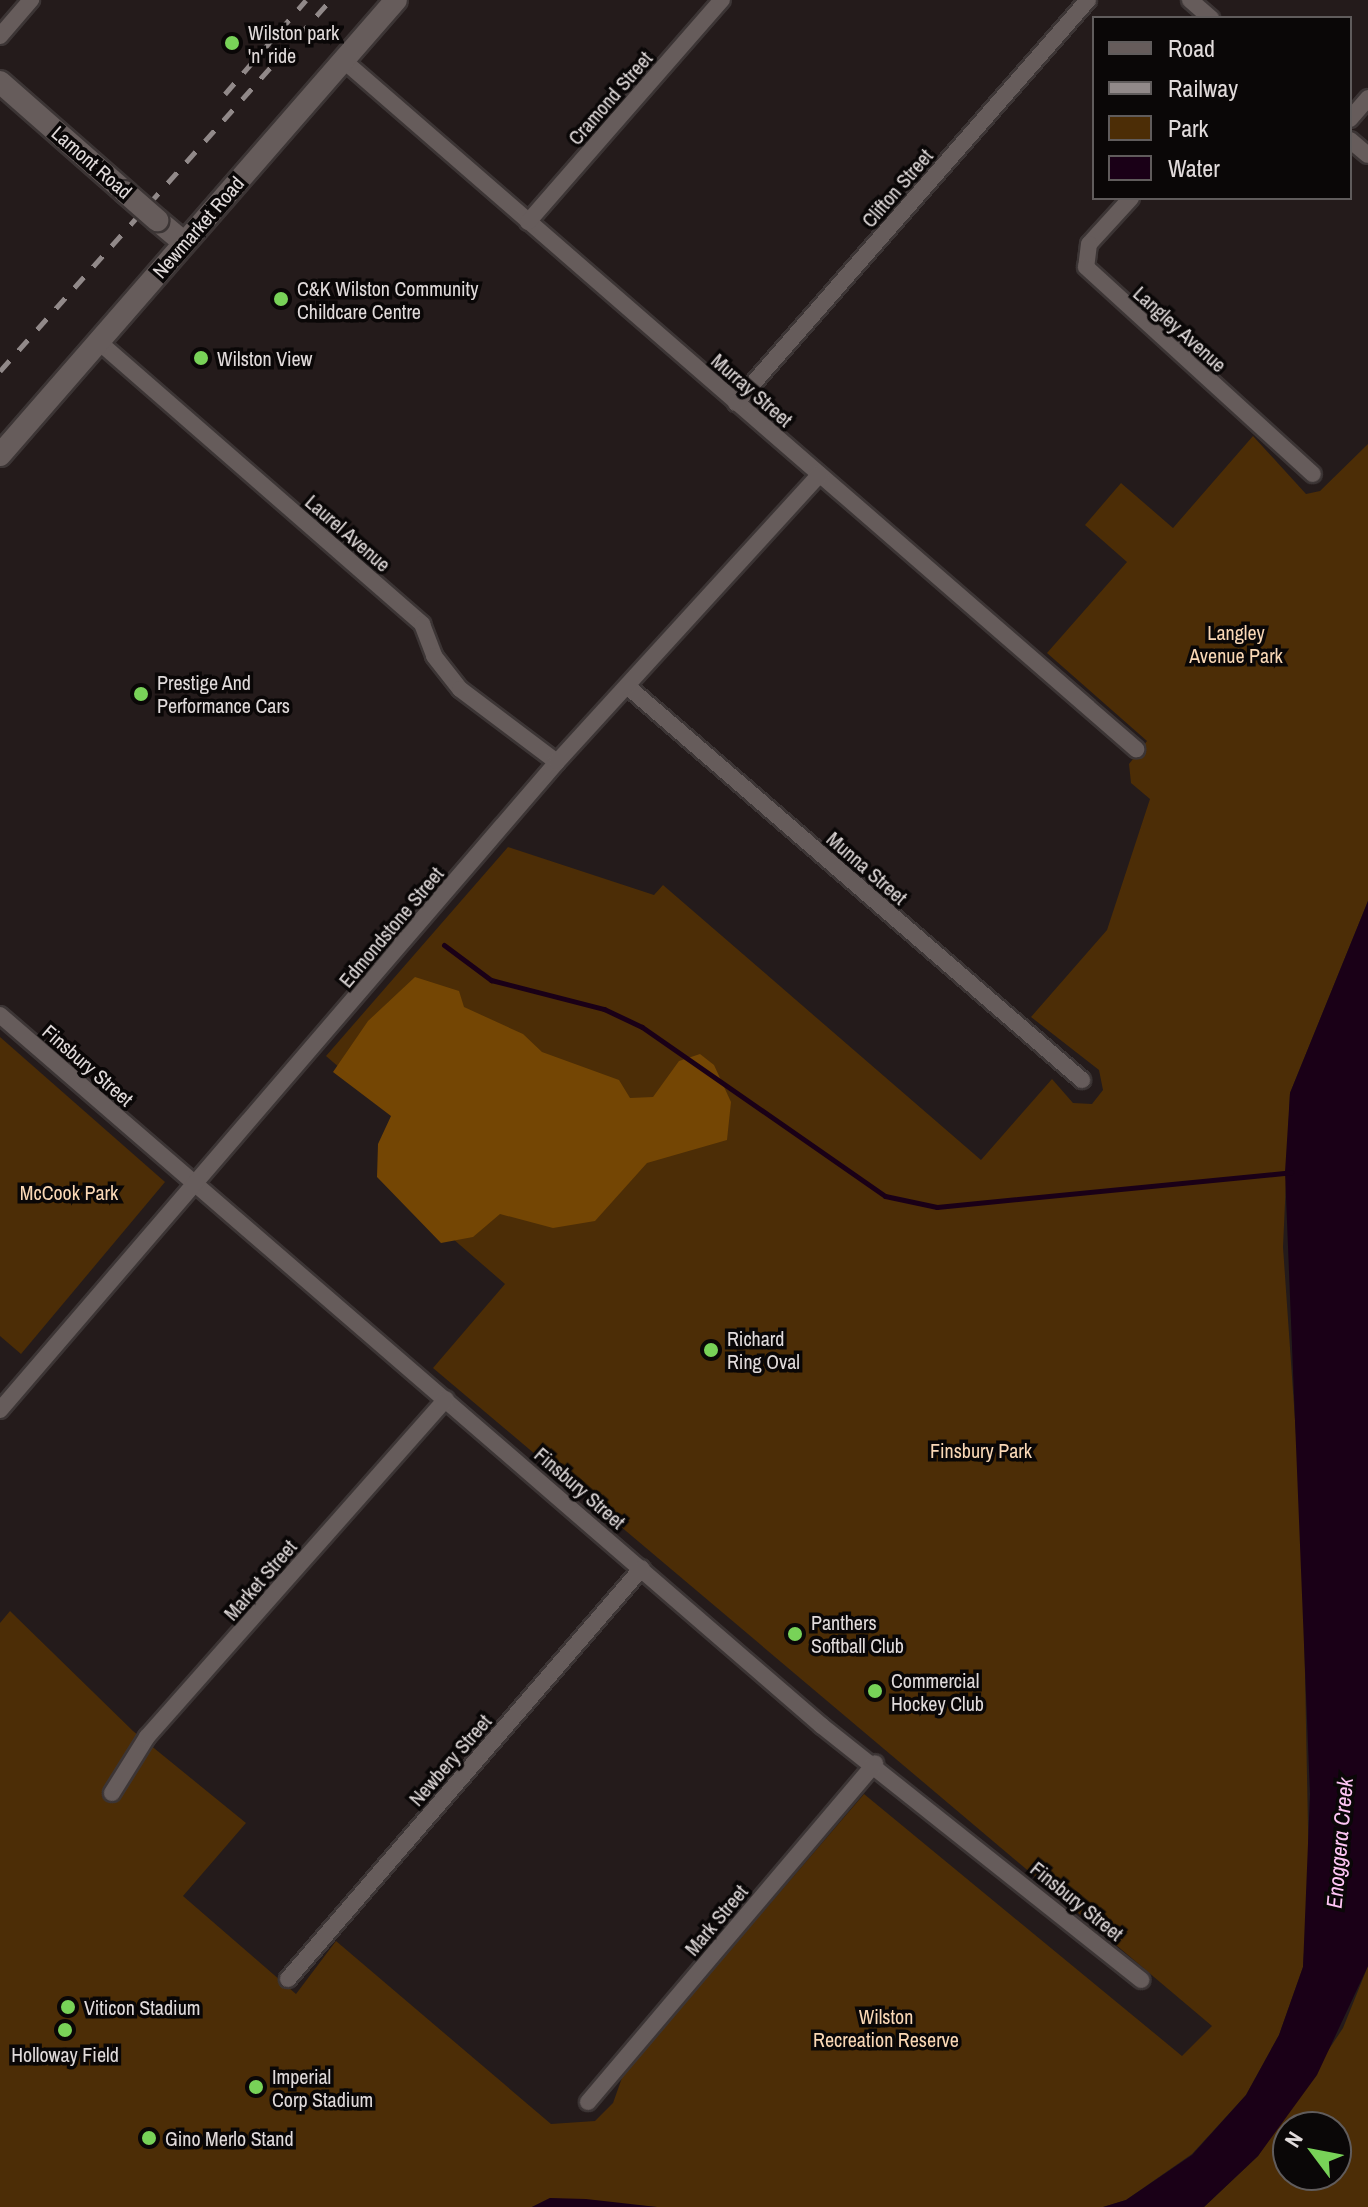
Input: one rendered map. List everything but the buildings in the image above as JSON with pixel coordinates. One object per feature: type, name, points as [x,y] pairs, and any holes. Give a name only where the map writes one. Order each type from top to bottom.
[{"type":"main road","name":"Newmarket Road","points":[[0,455],[396,0]]},
{"type":"main road","name":"Lamont Road","points":[[0,82],[184,243]]},
{"type":"street","points":[[0,36],[31,0]]},
{"type":"street","name":"Cramond Street","points":[[528,222],[722,0]]},
{"type":"street","name":"Clifton Street","points":[[736,403],[1088,0]]},
{"type":"street","points":[[1190,0],[1209,16]]},
{"type":"street","name":"Murray Street","points":[[343,60],[1136,749]]},
{"type":"street","points":[[1352,117],[1368,98]]},
{"type":"street","points":[[1352,142],[1368,155]]},
{"type":"street","name":"Langley Avenue","points":[[1129,200],[1089,244],[1086,267],[1313,474]]},
{"type":"street","name":"Laurel Avenue","points":[[99,342],[422,624],[434,656],[460,689],[557,762]]},
{"type":"street","name":"Edmondstone Street","points":[[0,1410],[557,762],[819,475]]},
{"type":"street","name":"Munna Street","points":[[627,686],[1082,1080]]},
{"type":"street","name":"Finsbury Street","points":[[0,1015],[822,1726],[875,1763],[1141,1980]]},
{"type":"street","name":"Market Street","points":[[112,1793],[147,1737],[446,1399]]},
{"type":"street","name":"Newbery Street","points":[[288,1979],[642,1568]]},
{"type":"street","name":"Mark Street","points":[[588,2102],[875,1763]]},
{"type":"green space","points":[[1253,436],[1306,494],[1320,491],[1368,444],[1368,901],[1290,1093],[1283,1247],[1302,1521],[1309,1878],[1303,1967],[1279,2035],[1246,2095],[1192,2154],[1126,2200],[1103,2207],[657,2207],[550,2198],[532,2207],[0,2207],[0,1623],[10,1611],[133,1731],[246,1823],[183,1896],[296,1994],[336,1941],[551,2124],[595,2121],[613,2103],[623,2075],[864,1794],[1182,2056],[1212,2026],[433,1368],[505,1284],[400,1193],[436,1151],[326,1056],[508,847],[654,895],[663,885],[981,1160],[1052,1079],[1073,1103],[1092,1104],[1103,1090],[1099,1070],[1031,1017],[1107,930],[1150,799],[1131,783],[1129,764],[1147,741],[1047,653],[1127,562],[1085,525],[1121,483],[1173,528]]},
{"type":"green space","name":"McCook Park","points":[[0,1037],[165,1182],[21,1354],[0,1336]]},
{"type":"green space","points":[[1368,1966],[1368,2207],[1204,2207],[1258,2156],[1272,2135],[1272,2191],[1352,2191],[1352,2111],[1288,2111],[1343,2028]]},
{"type":"shaded area","points":[[415,977],[459,991],[464,1007],[523,1034],[542,1052],[619,1080],[630,1098],[653,1097],[679,1061],[700,1054],[714,1065],[731,1102],[727,1140],[647,1163],[595,1221],[553,1228],[500,1214],[473,1237],[441,1243],[377,1177],[378,1144],[391,1116],[333,1072],[368,1021]]},
{"type":"water","name":"Enoggera Creek","points":[[1368,901],[1368,1966],[1317,2075],[1291,2111],[1272,2111],[1272,2137],[1258,2156],[1204,2207],[1103,2207],[1126,2200],[1192,2155],[1246,2095],[1279,2035],[1303,1967],[1310,1794],[1285,1172],[1290,1093]]},
{"type":"water","points":[[550,2198],[586,2199],[657,2207],[532,2207]]},
{"type":"waterway","points":[[444,945],[491,980],[604,1009],[642,1027],[885,1196],[937,1207],[1291,1172]]},
{"type":"railway","points":[[225,94],[306,0]]},
{"type":"railway","points":[[0,371],[330,0]]},
{"type":"place","name":"Wilston park 'n' ride","points":[[232,43]]},
{"type":"place","name":"C&K Wilston Community Childcare Centre","points":[[281,299]]},
{"type":"place","name":"Wilston View","points":[[201,358]]},
{"type":"place","name":"Prestige And Performance Cars","points":[[141,694]]},
{"type":"place","name":"Richard Ring Oval","points":[[711,1350]]},
{"type":"place","name":"Panthers Softball Club","points":[[795,1634]]},
{"type":"place","name":"Commercial Hockey Club","points":[[875,1691]]},
{"type":"place","name":"Viticon Stadium","points":[[68,2007]]},
{"type":"place","name":"Holloway Field","points":[[65,2030]]},
{"type":"place","name":"Imperial Corp Stadium","points":[[256,2087]]},
{"type":"place","name":"Gino Merlo Stand","points":[[149,2138]]},
{"type":"park label","name":"Langley Avenue Park","points":[[1236,644]]},
{"type":"park label","name":"Finsbury Park","points":[[981,1450]]},
{"type":"park label","name":"Wilston Recreation Reserve","points":[[886,2028]]}]
